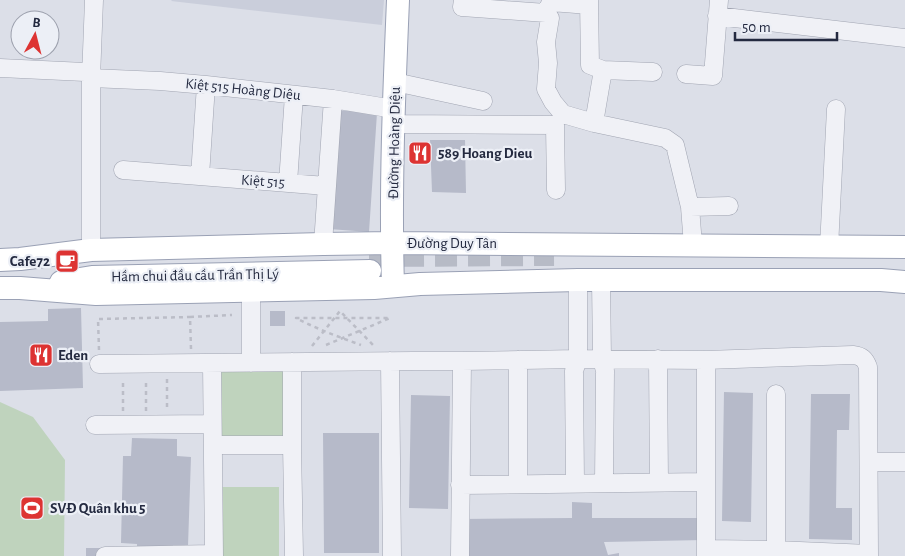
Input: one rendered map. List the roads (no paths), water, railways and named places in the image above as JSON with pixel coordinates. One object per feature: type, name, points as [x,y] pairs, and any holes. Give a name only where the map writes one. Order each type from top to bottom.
[{"type":"main road","name":"Đường Hoàng Diệu","points":[[393,285],[394,116],[398,0]]},
{"type":"main road","name":"Đường Duy Tân","points":[[10,260],[91,250],[323,244],[905,247]]},
{"type":"main road","points":[[638,245],[638,280]]},
{"type":"main road","name":"Hầm chui đầu cầu Trần Thị Lý","points":[[10,260],[91,264],[369,263],[92,278],[10,288]]},
{"type":"main road","points":[[10,288],[96,294],[374,288],[393,285],[578,280],[881,280],[905,282]]},
{"type":"street","points":[[91,250],[94,0]]},
{"type":"street","points":[[463,0],[462,7],[546,13],[550,18],[546,42],[548,63],[546,89],[553,102],[563,114],[594,123],[665,138],[675,145],[690,207],[693,245]]},
{"type":"street","points":[[546,13],[551,2],[589,3],[590,65],[603,70],[653,72]]},
{"type":"street","points":[[686,74],[713,76],[718,8],[905,38]]},
{"type":"street","name":"Kiệt 515 Hoàng Diệu","points":[[0,68],[85,72],[92,78],[206,85],[333,99],[394,116],[555,125],[556,190]]},
{"type":"street","points":[[594,123],[603,70]]},
{"type":"street","points":[[395,82],[483,101]]},
{"type":"street","points":[[200,176],[206,85]]},
{"type":"street","points":[[288,183],[294,95]]},
{"type":"street","points":[[323,244],[333,99]]},
{"type":"street","points":[[829,246],[836,109]]},
{"type":"street","name":"Kiệt 515","points":[[123,170],[326,186]]},
{"type":"street","points":[[690,207],[728,206]]},
{"type":"street","points":[[575,483],[574,372],[578,359],[578,280]]},
{"type":"street","points":[[601,280],[602,359],[604,371],[604,483]]},
{"type":"street","points":[[251,291],[251,362]]},
{"type":"street","points":[[99,364],[578,359],[706,360],[860,356],[866,360],[868,367],[869,555],[776,550],[706,553],[706,360]]},
{"type":"street","points":[[658,359],[659,483]]},
{"type":"street","points":[[518,360],[518,484]]},
{"type":"street","points":[[390,361],[392,556]]},
{"type":"street","points":[[460,556],[462,361]]},
{"type":"street","points":[[292,362],[294,556]]},
{"type":"street","points":[[105,556],[214,555],[212,363]]},
{"type":"street","points":[[776,394],[776,550]]},
{"type":"street","points":[[96,425],[212,424]]},
{"type":"street","points":[[213,445],[292,445]]},
{"type":"street","points":[[869,462],[905,462]]},
{"type":"street","points":[[460,485],[706,482]]},
{"type":"tunnel","points":[[369,256],[554,255]]},
{"type":"place","name":"589 Hoang Dieu","points":[[420,153]]},
{"type":"place","name":"Cafe72","points":[[67,261]]},
{"type":"place","name":"Eden","points":[[41,355]]},
{"type":"place","name":"SVĐ Quân khu 5","points":[[32,508]]}]
